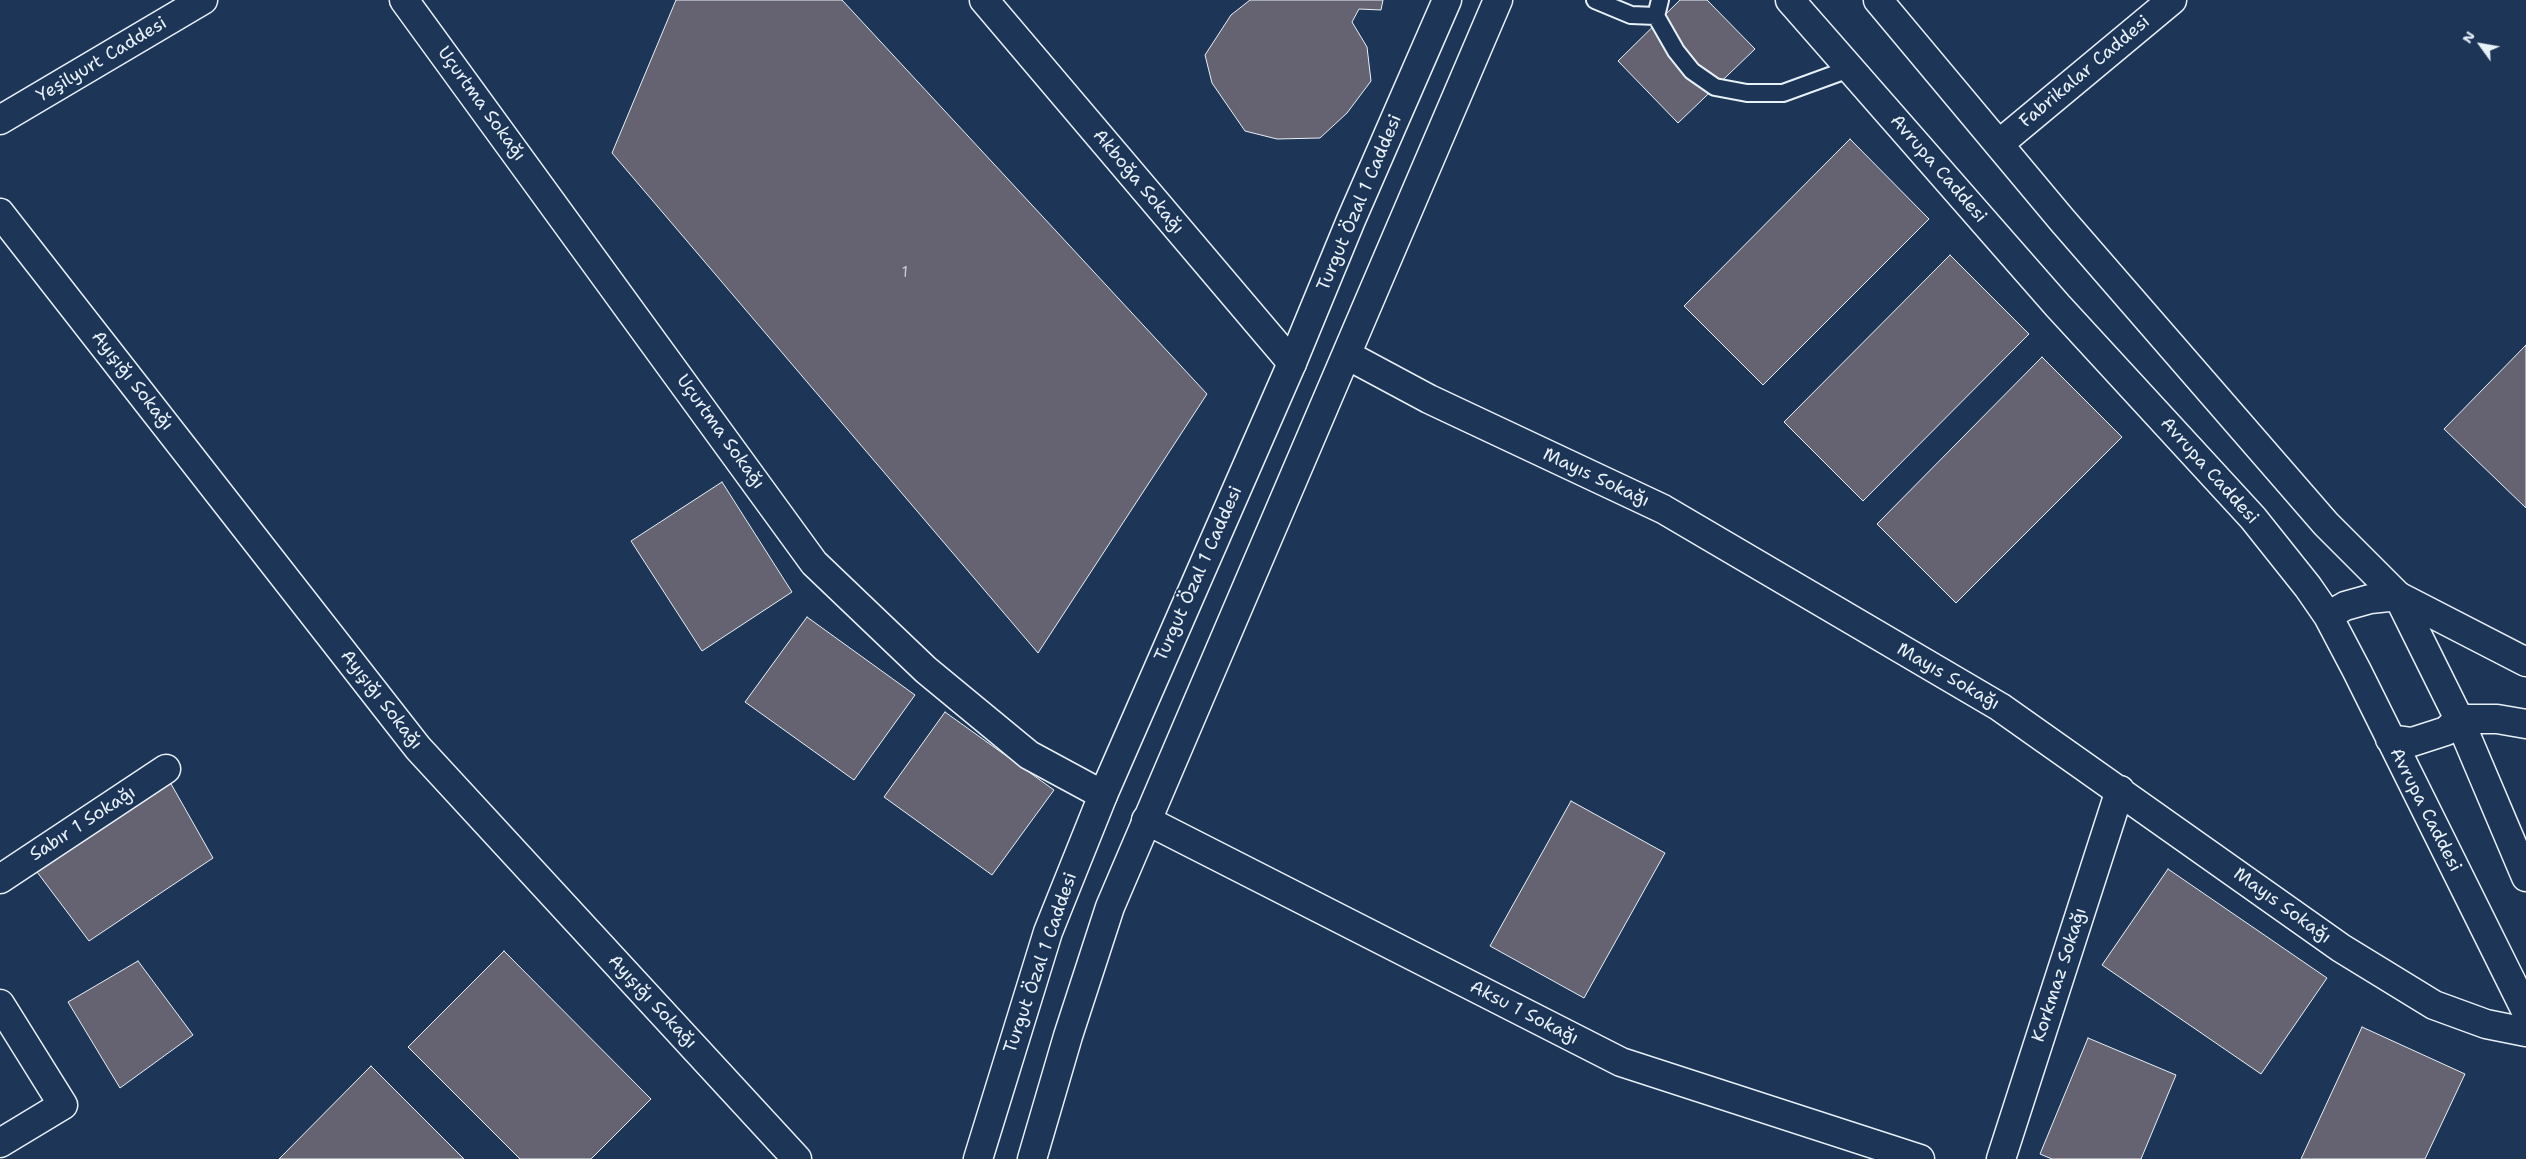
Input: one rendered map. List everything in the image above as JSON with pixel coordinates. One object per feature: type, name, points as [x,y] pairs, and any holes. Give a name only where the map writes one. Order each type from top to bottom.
[{"type":"street","name":"Yeşilyurt Caddesi","points":[[0,120],[203,0]]},
{"type":"street","name":"Uçurtma Sokağı","points":[[404,0],[814,563],[926,670],[1028,755],[1103,795]]},
{"type":"street","name":"Akboğa Sokağı","points":[[984,0],[1292,363]]},
{"type":"street","name":"Turgut Özal 1 Caddesi","points":[[978,1159],[1048,932],[1103,795],[1292,363],[1351,220],[1447,0]]},
{"type":"street","points":[[1032,1159],[1068,1036],[1110,907],[1498,0]]},
{"type":"street","name":"Avrupa Caddesi","points":[[1790,0],[2058,306],[2252,518],[2328,616],[2526,1011]]},
{"type":"street","points":[[1878,0],[1999,144],[2326,524],[2398,596],[2526,662]]},
{"type":"street","name":"Fabrikalar Caddesi","points":[[1999,144],[2172,0]]},
{"type":"street","name":"Ayışığı Sokağı","points":[[0,213],[418,748],[797,1159]]},
{"type":"street","name":"Mayıs Sokağı","points":[[1347,355],[1428,399],[1663,510],[2000,707],[2341,948],[2434,1004],[2486,1024],[2526,1032]]},
{"type":"street","points":[[2328,616],[2345,606],[2361,601],[2398,596]]},
{"type":"street","points":[[2398,596],[2460,719],[2526,877]]},
{"type":"street","points":[[2390,739],[2412,742],[2446,731],[2460,719],[2497,719],[2526,724]]},
{"type":"street","name":"Sabır 1 Sokağı","points":[[0,879],[166,770]]},
{"type":"street","name":"Korkmaz Sokağı","points":[[2000,1159],[2120,790]]},
{"type":"street","name":"Aksu 1 Sokağı","points":[[1146,820],[1621,1062],[1920,1159]]},
{"type":"street","points":[[0,1004],[63,1105],[0,1143]]},
{"type":"lane","points":[[1595,0],[1632,15],[1658,8],[1676,51],[1692,71],[1715,87],[1747,93],[1783,93],[1849,69]]},
{"type":"building","points":[[676,0],[842,0],[1207,394],[1038,653],[612,153]]},
{"type":"building","points":[[1250,0],[1383,0],[1381,10],[1359,9],[1352,22],[1367,47],[1371,81],[1347,113],[1320,138],[1277,139],[1245,131],[1212,83],[1205,55],[1231,15]]},
{"type":"building","points":[[1680,0],[1707,0],[1755,49],[1678,123],[1618,61]]},
{"type":"building","points":[[1850,139],[1929,219],[1763,385],[1684,306]]},
{"type":"building","points":[[1950,255],[2029,334],[1863,501],[1784,422]]},
{"type":"building","points":[[2526,345],[2526,508],[2444,429]]},
{"type":"building","points":[[2042,357],[2122,437],[1956,603],[1877,524]]},
{"type":"building","points":[[722,482],[792,592],[702,651],[631,541]]},
{"type":"building","points":[[807,617],[915,695],[854,780],[745,702]]},
{"type":"building","points":[[945,712],[1054,790],[992,875],[884,797]]},
{"type":"building","points":[[166,775],[213,858],[89,941],[37,872]]},
{"type":"building","points":[[1571,801],[1665,853],[1584,998],[1490,946]]},
{"type":"building","points":[[2168,869],[2327,978],[2261,1074],[2102,965]]},
{"type":"building","points":[[504,951],[651,1099],[591,1159],[520,1159],[408,1047]]},
{"type":"building","points":[[138,961],[193,1035],[120,1088],[68,1002]]},
{"type":"building","points":[[2362,1027],[2465,1074],[2425,1159],[2301,1159]]},
{"type":"building","points":[[2088,1038],[2176,1075],[2141,1159],[2052,1159],[2040,1154]]},
{"type":"building","points":[[371,1066],[464,1159],[279,1159]]}]
